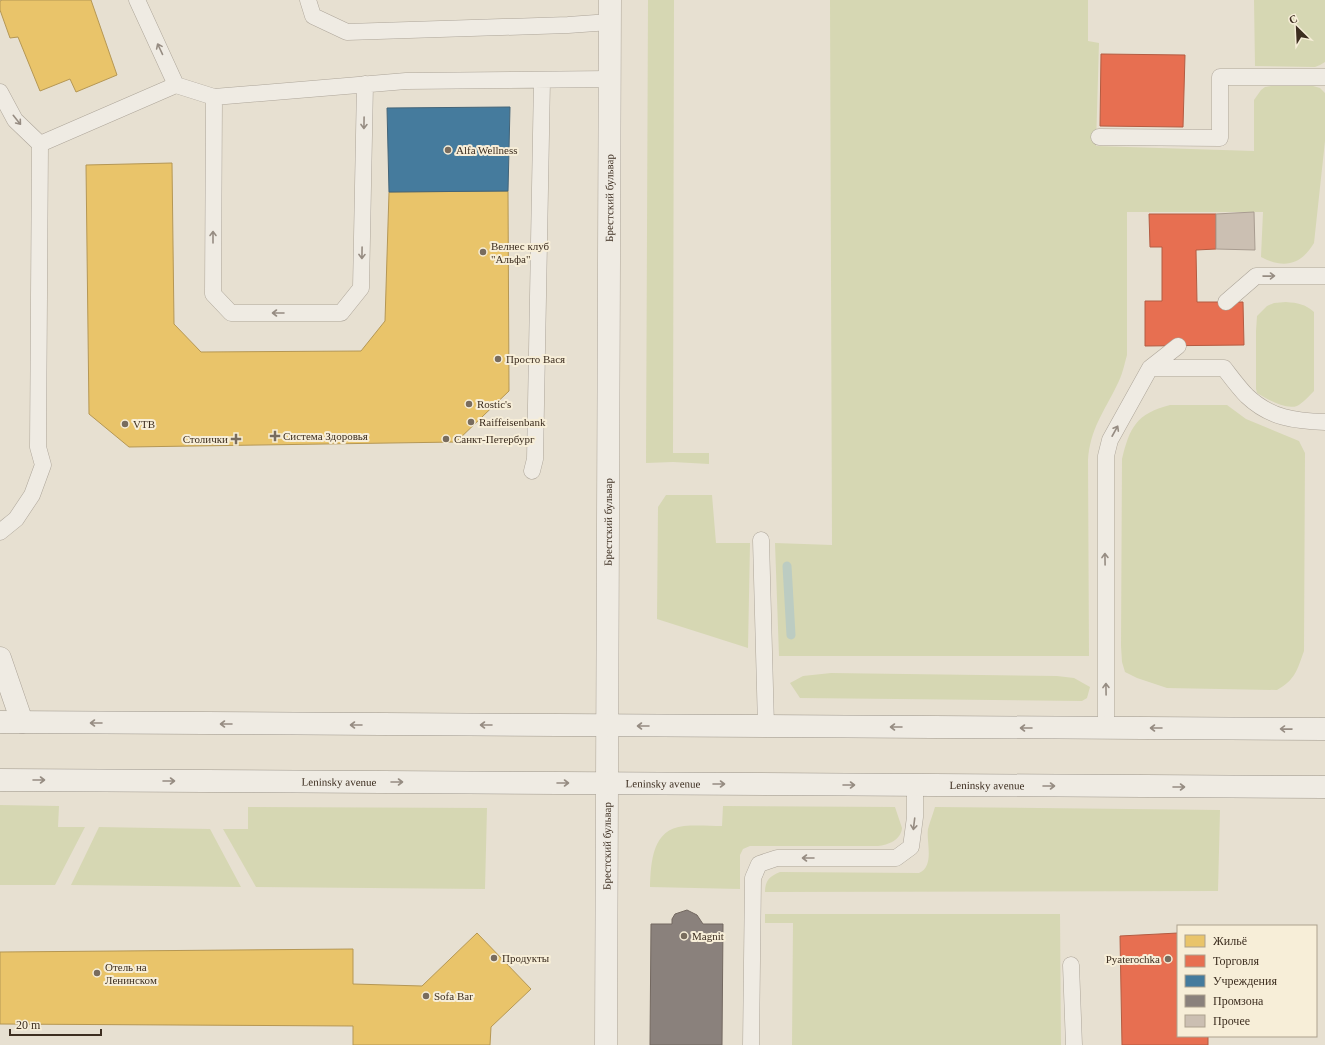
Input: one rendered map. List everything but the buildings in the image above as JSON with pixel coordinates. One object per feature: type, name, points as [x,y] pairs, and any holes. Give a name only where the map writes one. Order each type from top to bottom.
[{"type":"main road","name":"Брестский бульвар","points":[[606,1045],[610,0]]},
{"type":"main road","points":[[0,658],[22,722]]},
{"type":"main road","points":[[0,722],[1325,729]]},
{"type":"main road","name":"Leninsky avenue","points":[[0,780],[1325,787]]},
{"type":"lane","points":[[137,0],[176,85]]},
{"type":"lane","points":[[308,0],[313,16],[347,32],[568,25],[610,22]]},
{"type":"lane","points":[[1099,137],[1220,138],[1220,77],[1325,77]]},
{"type":"lane","points":[[40,144],[176,85],[214,97],[406,81],[610,79]]},
{"type":"lane","points":[[532,471],[535,459],[542,80]]},
{"type":"lane","points":[[214,97],[213,294],[231,313],[341,313],[362,288],[365,84]]},
{"type":"lane","points":[[0,92],[15,120],[40,144],[38,447],[43,465],[32,495],[16,519],[0,532]]},
{"type":"lane","points":[[1226,302],[1256,276],[1325,276]]},
{"type":"lane","points":[[1106,728],[1106,456],[1110,440],[1150,368],[1178,346]]},
{"type":"lane","points":[[1150,368],[1224,368],[1247,396],[1262,408],[1282,418],[1311,422],[1325,422]]},
{"type":"lane","points":[[761,540],[766,726]]},
{"type":"lane","points":[[751,1045],[753,878],[759,864],[777,858],[896,858],[911,847],[915,817],[915,785]]},
{"type":"lane","points":[[1071,965],[1074,1045]]},
{"type":"green space","points":[[648,0],[674,0],[673,453],[709,453],[709,464],[673,462],[646,463]]},
{"type":"green space","points":[[830,0],[1088,0],[1088,41],[1099,43],[1096,146],[1254,151],[1254,100],[1261,90],[1265,87],[1271,86],[1313,86],[1320,88],[1325,93],[1325,141],[1314,243],[1298,260],[1284,264],[1269,261],[1261,257],[1263,212],[1127,212],[1127,355],[1119,382],[1095,430],[1089,449],[1088,460],[1089,656],[779,656],[775,543],[832,545]]},
{"type":"green space","points":[[1254,0],[1325,0],[1325,62],[1315,67],[1255,66]]},
{"type":"green space","points":[[1286,302],[1301,304],[1314,312],[1314,391],[1297,406],[1292,407],[1271,401],[1257,393],[1256,389],[1257,316],[1267,306],[1274,303]]},
{"type":"green space","points":[[1170,405],[1227,405],[1246,419],[1299,441],[1305,453],[1304,651],[1295,674],[1288,682],[1277,690],[1167,688],[1137,678],[1125,672],[1122,662],[1121,646],[1122,459],[1128,438],[1136,423],[1149,413]]},
{"type":"green space","points":[[666,495],[712,495],[716,543],[750,543],[748,648],[657,619],[658,507]]},
{"type":"green space","points":[[831,673],[1057,676],[1074,678],[1090,687],[1087,698],[1082,701],[800,698],[790,683],[803,676]]},
{"type":"green space","points":[[0,805],[59,806],[58,827],[85,827],[55,885],[0,885]]},
{"type":"green space","points":[[723,806],[895,807],[902,828],[897,839],[890,843],[878,846],[750,846],[743,849],[740,855],[740,889],[650,887],[651,867],[655,848],[665,833],[673,828],[684,826],[722,826]]},
{"type":"green space","points":[[248,807],[487,808],[485,889],[256,887],[223,829],[248,829]]},
{"type":"green space","points":[[935,807],[1220,810],[1218,891],[765,892],[767,881],[773,875],[780,872],[919,873],[924,870],[927,865],[929,853],[928,829]]},
{"type":"green space","points":[[99,827],[210,829],[241,887],[71,885]]},
{"type":"green space","points":[[765,914],[1060,914],[1061,1045],[792,1045],[793,923],[765,923]]},
{"type":"waterway","points":[[787,566],[791,635]]},
{"type":"place","name":"Alfa Wellness","points":[[448,150]]},
{"type":"place","name":"Велнес клуб \"Альфа\"","points":[[483,252]]},
{"type":"place","name":"Просто Вася","points":[[498,359]]},
{"type":"place","name":"Rostic's","points":[[469,404]]},
{"type":"place","name":"Raiffeisenbank","points":[[471,422]]},
{"type":"place","name":"VTB","points":[[125,424]]},
{"type":"place","name":"Система Здоровья","points":[[275,436]]},
{"type":"place","name":"Столички","points":[[236,439]]},
{"type":"place","name":"Санкт-Петербург","points":[[446,439]]},
{"type":"place","name":"Magnit","points":[[684,936]]},
{"type":"place","name":"Продукты","points":[[494,958]]},
{"type":"place","name":"Pyaterochka","points":[[1168,959]]},
{"type":"place","name":"Отель на Ленинском","points":[[97,973]]},
{"type":"place","name":"Sofa Bar","points":[[426,996]]}]
